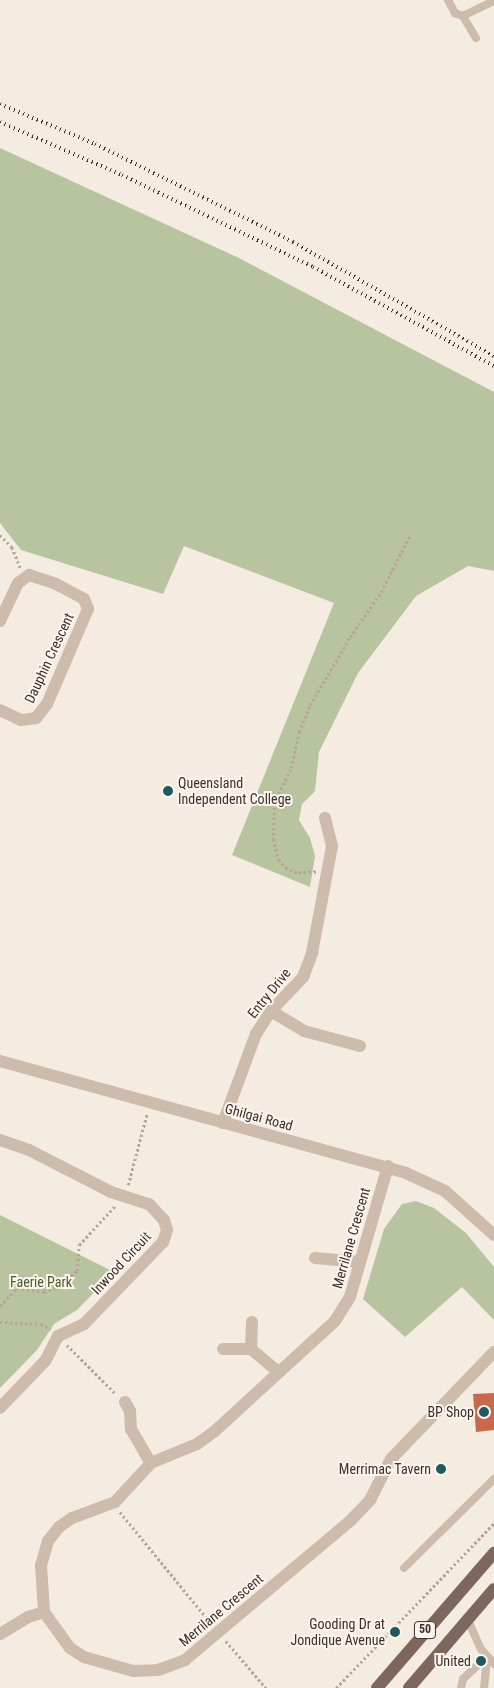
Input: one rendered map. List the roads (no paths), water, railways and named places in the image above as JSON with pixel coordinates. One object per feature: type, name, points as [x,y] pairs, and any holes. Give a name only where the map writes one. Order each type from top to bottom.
[{"type":"main road","name":"50","points":[[377,1688],[494,1553]]},
{"type":"main road","name":"50","points":[[409,1688],[494,1589]]},
{"type":"street","name":"Dauphin Crescent","points":[[0,621],[18,583],[27,576],[56,584],[84,599],[88,609],[47,704],[36,718],[21,720],[0,710]]},
{"type":"street","name":"Entry Drive","points":[[223,1124],[256,1034],[271,1011],[303,977],[312,954],[332,846],[325,818]]},
{"type":"street","points":[[271,1011],[304,1031],[360,1046]]},
{"type":"street","name":"Ghilgai Road","points":[[0,1061],[223,1124],[388,1166],[445,1191],[494,1235]]},
{"type":"street","name":"Inwood Circuit","points":[[0,1140],[29,1150],[111,1192],[149,1204],[164,1220],[167,1230],[163,1242],[84,1324],[58,1336],[44,1361],[0,1408]]},
{"type":"street","name":"Merrilane Crescent","points":[[388,1166],[350,1297],[335,1321],[215,1432],[196,1444],[151,1463],[115,1502],[72,1518],[48,1541],[41,1564],[44,1612],[70,1648],[84,1657],[133,1671],[158,1670],[185,1660],[351,1520],[370,1500],[391,1459],[494,1352]]},
{"type":"street","points":[[315,1258],[360,1262]]},
{"type":"street","points":[[251,1349],[252,1322]]},
{"type":"street","points":[[223,1349],[251,1349],[278,1372]]},
{"type":"street","points":[[124,1402],[130,1410],[131,1429],[151,1463]]},
{"type":"street","points":[[0,1634],[28,1617],[44,1612]]},
{"type":"lane","points":[[448,0],[456,13],[463,16],[476,38]]},
{"type":"lane","points":[[463,16],[494,1]]},
{"type":"lane","points":[[404,1568],[494,1479]]},
{"type":"lane","points":[[468,1618],[487,1657],[494,1664]]},
{"type":"lane","points":[[461,1688],[463,1679],[487,1657]]},
{"type":"lane","points":[[484,1688],[487,1657]]},
{"type":"railway","points":[[0,104],[95,144],[293,242],[494,356]]},
{"type":"railway","points":[[0,122],[122,175],[313,267],[494,366]]},
{"type":"place","name":"Queensland Independent College","points":[[168,791]]},
{"type":"place","name":"BP Shop","points":[[484,1412]]},
{"type":"place","name":"Merrimac Tavern","points":[[441,1469]]},
{"type":"place","name":"Gooding Dr at Jondique Avenue","points":[[395,1632]]},
{"type":"place","name":"United","points":[[481,1661]]},
{"type":"park label","name":"Faerie Park","points":[[41,1282]]}]
